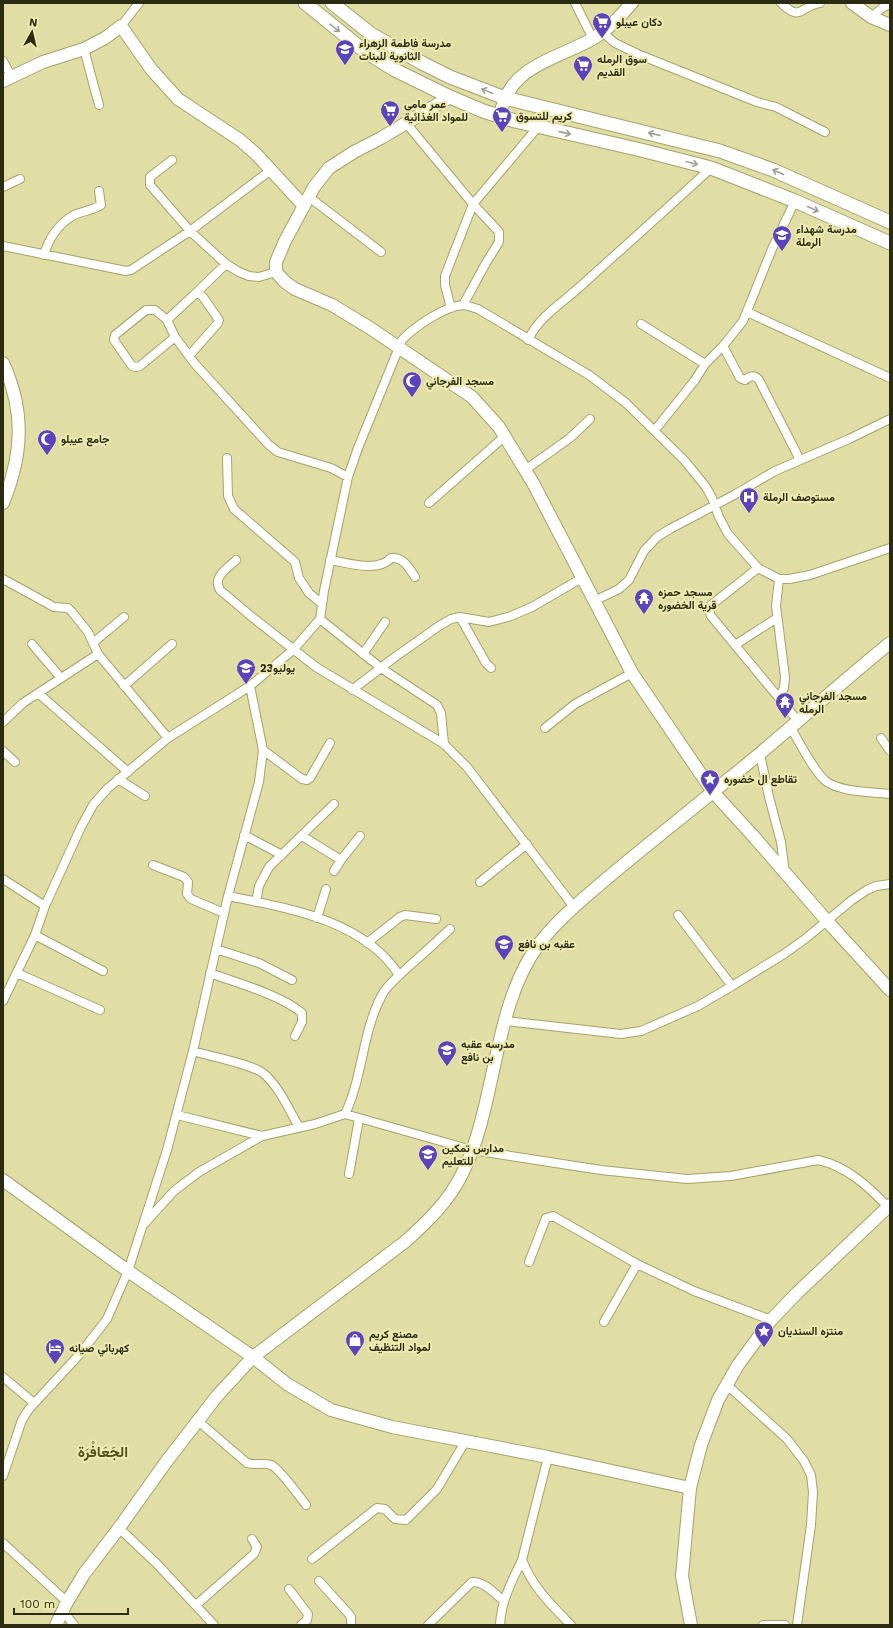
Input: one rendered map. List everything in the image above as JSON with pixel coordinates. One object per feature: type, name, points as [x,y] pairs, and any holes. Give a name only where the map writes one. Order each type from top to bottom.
[{"type":"main road","points":[[305,3],[363,50],[393,69],[450,97],[499,116],[538,127],[641,150],[711,168],[795,201],[890,243]]},
{"type":"main road","points":[[332,3],[371,34],[422,63],[505,98],[720,151],[773,170],[890,222]]},
{"type":"street","points":[[3,61],[7,78],[44,62],[84,49],[105,38],[121,26],[139,3]]},
{"type":"street","points":[[575,3],[598,36],[640,55],[750,99],[776,107],[825,132]]},
{"type":"street","points":[[499,116],[505,98],[512,87],[524,76],[539,65],[598,36],[632,3]]},
{"type":"street","points":[[781,3],[791,12],[797,13],[814,4],[820,3]]},
{"type":"street","points":[[852,3],[871,17],[890,25]]},
{"type":"street","points":[[871,17],[882,8],[890,4]]},
{"type":"street","points":[[121,26],[151,69],[178,99],[240,140],[306,202],[381,252]]},
{"type":"street","points":[[84,49],[99,105]]},
{"type":"street","points":[[450,97],[336,163],[323,175],[306,202],[285,241],[276,262],[276,272],[284,282],[294,289],[332,305],[370,328],[472,397],[486,411],[505,436],[525,470],[632,673],[713,792],[890,990]]},
{"type":"street","points":[[406,123],[473,204],[500,232],[501,237],[499,242],[463,305]]},
{"type":"street","points":[[451,308],[445,286],[445,276],[473,204],[538,127]]},
{"type":"street","points":[[172,160],[150,177],[150,185],[190,232],[226,264],[239,272],[249,276],[259,277],[276,272]]},
{"type":"street","points":[[528,340],[536,325],[550,311],[711,168]]},
{"type":"street","points":[[3,246],[126,271],[131,270],[190,232],[271,170]]},
{"type":"street","points":[[3,187],[20,179]]},
{"type":"street","points":[[44,255],[48,241],[62,223],[74,215],[101,205],[99,191]]},
{"type":"street","points":[[654,430],[695,380],[705,364],[723,346],[743,321],[772,249],[795,201]]},
{"type":"street","points":[[167,320],[226,264]]},
{"type":"street","points":[[189,356],[219,320],[197,292]]},
{"type":"street","points":[[3,1001],[35,935],[45,906],[81,827],[93,805],[118,779],[168,738],[250,686],[293,650],[320,619],[330,560],[348,477],[358,448],[402,340],[411,330],[427,320],[451,308],[463,305],[483,312],[589,375],[626,403],[685,461],[706,487],[718,517],[728,534],[758,568],[779,579],[789,579],[810,575],[890,548]]},
{"type":"street","points":[[175,337],[136,368],[132,366],[114,340],[115,335],[146,310],[155,310],[167,320],[175,337],[189,356],[269,445],[278,452],[331,468],[348,477]]},
{"type":"street","points":[[747,312],[890,378]]},
{"type":"street","points":[[641,324],[705,364]]},
{"type":"street","points":[[723,346],[740,378],[745,380],[751,376],[754,376],[759,380],[800,460]]},
{"type":"street","points":[[3,363],[17,402],[19,433],[12,480],[3,503]]},
{"type":"street","points":[[525,470],[570,438],[590,419]]},
{"type":"street","points":[[594,601],[620,589],[629,580],[644,551],[657,537],[775,471],[849,439],[890,419]]},
{"type":"street","points":[[429,503],[505,436]]},
{"type":"street","points":[[227,458],[228,496],[234,509],[295,562],[299,578],[309,593],[322,604]]},
{"type":"street","points":[[330,560],[376,566],[387,563],[392,558],[395,558],[406,563],[415,577]]},
{"type":"street","points":[[236,560],[218,578],[216,584],[220,590],[316,667],[444,744],[467,767],[574,907]]},
{"type":"street","points":[[758,568],[710,606],[711,616],[779,698],[795,724],[818,772],[828,783],[847,789],[890,794]]},
{"type":"street","points":[[3,578],[54,607],[68,608],[88,632],[94,642],[98,654],[168,738]]},
{"type":"street","points":[[352,690],[439,626],[451,619],[460,617],[489,622],[511,616],[532,607],[582,578]]},
{"type":"street","points":[[779,579],[776,600],[777,618],[785,677],[784,688],[779,698]]},
{"type":"street","points":[[94,642],[124,617]]},
{"type":"street","points":[[460,617],[491,668]]},
{"type":"street","points":[[735,644],[777,618]]},
{"type":"street","points":[[320,619],[381,668],[437,705],[441,713],[444,744]]},
{"type":"street","points":[[363,654],[385,622]]},
{"type":"street","points":[[56,1625],[84,1574],[166,1462],[217,1396],[253,1357],[406,1241],[429,1220],[445,1201],[462,1175],[472,1150],[515,989],[538,945],[574,907],[658,834],[760,754],[890,643]]},
{"type":"street","points":[[32,644],[61,678]]},
{"type":"street","points":[[124,686],[172,644]]},
{"type":"street","points":[[3,722],[23,703],[98,654]]},
{"type":"street","points":[[545,728],[575,704],[632,673]]},
{"type":"street","points":[[3,1476],[22,1420],[34,1403],[79,1355],[106,1319],[128,1271],[143,1225],[177,1115],[228,896],[259,782],[264,750],[250,686]]},
{"type":"street","points":[[38,693],[128,772]]},
{"type":"street","points":[[881,738],[890,751]]},
{"type":"street","points":[[264,750],[302,779],[307,780],[310,778],[330,743]]},
{"type":"street","points":[[3,751],[15,762]]},
{"type":"street","points":[[760,754],[781,842],[785,874]]},
{"type":"street","points":[[118,779],[145,796]]},
{"type":"street","points":[[256,902],[259,886],[269,867],[334,804]]},
{"type":"street","points":[[244,835],[282,855]]},
{"type":"street","points":[[302,836],[341,860]]},
{"type":"street","points":[[334,871],[360,836]]},
{"type":"street","points":[[480,882],[527,844]]},
{"type":"street","points":[[153,865],[184,877],[188,882],[187,894],[191,899],[224,913]]},
{"type":"street","points":[[3,879],[45,906]]},
{"type":"street","points":[[506,1021],[621,1034],[641,1031],[698,1006],[732,986],[784,954],[852,900],[867,890],[876,886],[890,884]]},
{"type":"street","points":[[318,918],[326,889]]},
{"type":"street","points":[[228,896],[278,906],[333,924],[367,943],[383,956],[399,975]]},
{"type":"street","points":[[367,943],[400,917],[405,915],[436,919]]},
{"type":"street","points":[[678,915],[732,986]]},
{"type":"street","points":[[345,1114],[354,1092],[363,1051],[382,993],[399,975],[450,929]]},
{"type":"street","points":[[35,935],[103,971]]},
{"type":"street","points":[[216,949],[259,963],[292,980]]},
{"type":"street","points":[[17,973],[100,1010]]},
{"type":"street","points":[[210,973],[297,1008],[302,1013],[302,1022],[295,1036]]},
{"type":"street","points":[[193,1051],[263,1073],[275,1086],[299,1127]]},
{"type":"street","points":[[143,1225],[180,1186],[199,1172],[262,1136],[315,1124],[345,1114],[472,1150],[601,1170],[687,1179],[731,1176],[818,1160],[830,1163],[844,1170],[864,1184],[889,1207],[797,1293],[771,1320],[742,1359],[726,1384],[701,1445],[690,1488],[682,1576],[691,1625]]},
{"type":"street","points":[[177,1115],[262,1136]]},
{"type":"street","points":[[349,1174],[359,1118]]},
{"type":"street","points":[[3,1180],[128,1271],[253,1357],[287,1384],[331,1410],[392,1427],[548,1457],[690,1488]]},
{"type":"street","points":[[529,1262],[546,1218],[553,1216],[637,1264],[694,1291],[771,1320]]},
{"type":"street","points":[[604,1322],[637,1264]]},
{"type":"street","points":[[3,1377],[34,1403]]},
{"type":"street","points":[[726,1384],[787,1439],[804,1461],[811,1475],[813,1492],[811,1525],[797,1625]]},
{"type":"street","points":[[198,1421],[247,1463],[261,1463],[273,1466],[306,1505]]},
{"type":"street","points":[[312,1559],[377,1508],[385,1509],[395,1519],[406,1520],[437,1489],[465,1442]]},
{"type":"street","points":[[500,1625],[504,1600],[522,1560],[548,1457]]},
{"type":"street","points":[[119,1528],[214,1625]]},
{"type":"street","points":[[196,1605],[254,1554],[257,1547],[252,1539]]},
{"type":"street","points":[[4,1545],[65,1607],[74,1625]]},
{"type":"street","points":[[522,1560],[526,1572],[533,1582],[557,1612],[572,1625]]},
{"type":"street","points":[[319,1581],[351,1617],[351,1625]]},
{"type":"street","points":[[428,1625],[472,1582],[482,1584],[504,1600]]},
{"type":"street","points":[[289,1589],[308,1614],[307,1620],[301,1625]]},
{"type":"street","points":[[763,1625],[785,1625]]},
{"type":"place","name":"دكان عيبلو","points":[[602,39]]},
{"type":"place","name":"مدرسة فاطمة الزهراء الثانوية للبنات","points":[[345,66]]},
{"type":"place","name":"سوق الرمله القديم","points":[[583,82]]},
{"type":"place","name":"عمر مامي للمواد الغذائية","points":[[390,127]]},
{"type":"place","name":"كريم للتسوق","points":[[502,133]]},
{"type":"place","name":"مدرسة شهداء الرملة","points":[[782,252]]},
{"type":"place","name":"مسجد الفرجاني","points":[[412,398]]},
{"type":"place","name":"جامع عيبلو","points":[[47,456]]},
{"type":"place","name":"مستوصف الرملة","points":[[749,514]]},
{"type":"place","name":"مسجد حمزه قرية الخضوره","points":[[644,615]]},
{"type":"place","name":"23يوليو","points":[[246,685]]},
{"type":"place","name":"مسجد الفرجاني الرمله","points":[[785,719]]},
{"type":"place","name":"تقاطع ال خضوره","points":[[710,796]]},
{"type":"place","name":"عقبه بن نافع","points":[[504,961]]},
{"type":"place","name":"مدرسه عقبه بن نافع","points":[[447,1067]]},
{"type":"place","name":"مدارس تمكين للتعليم","points":[[428,1171]]},
{"type":"place","name":"منتزه السنديان","points":[[764,1348]]},
{"type":"place","name":"مصنع كريم لمواد التنظيف","points":[[355,1357]]},
{"type":"place","name":"كهربائي صيانه","points":[[55,1365]]},
{"type":"district","name":"الجَعَافْرَة","points":[[103,1452]]}]
